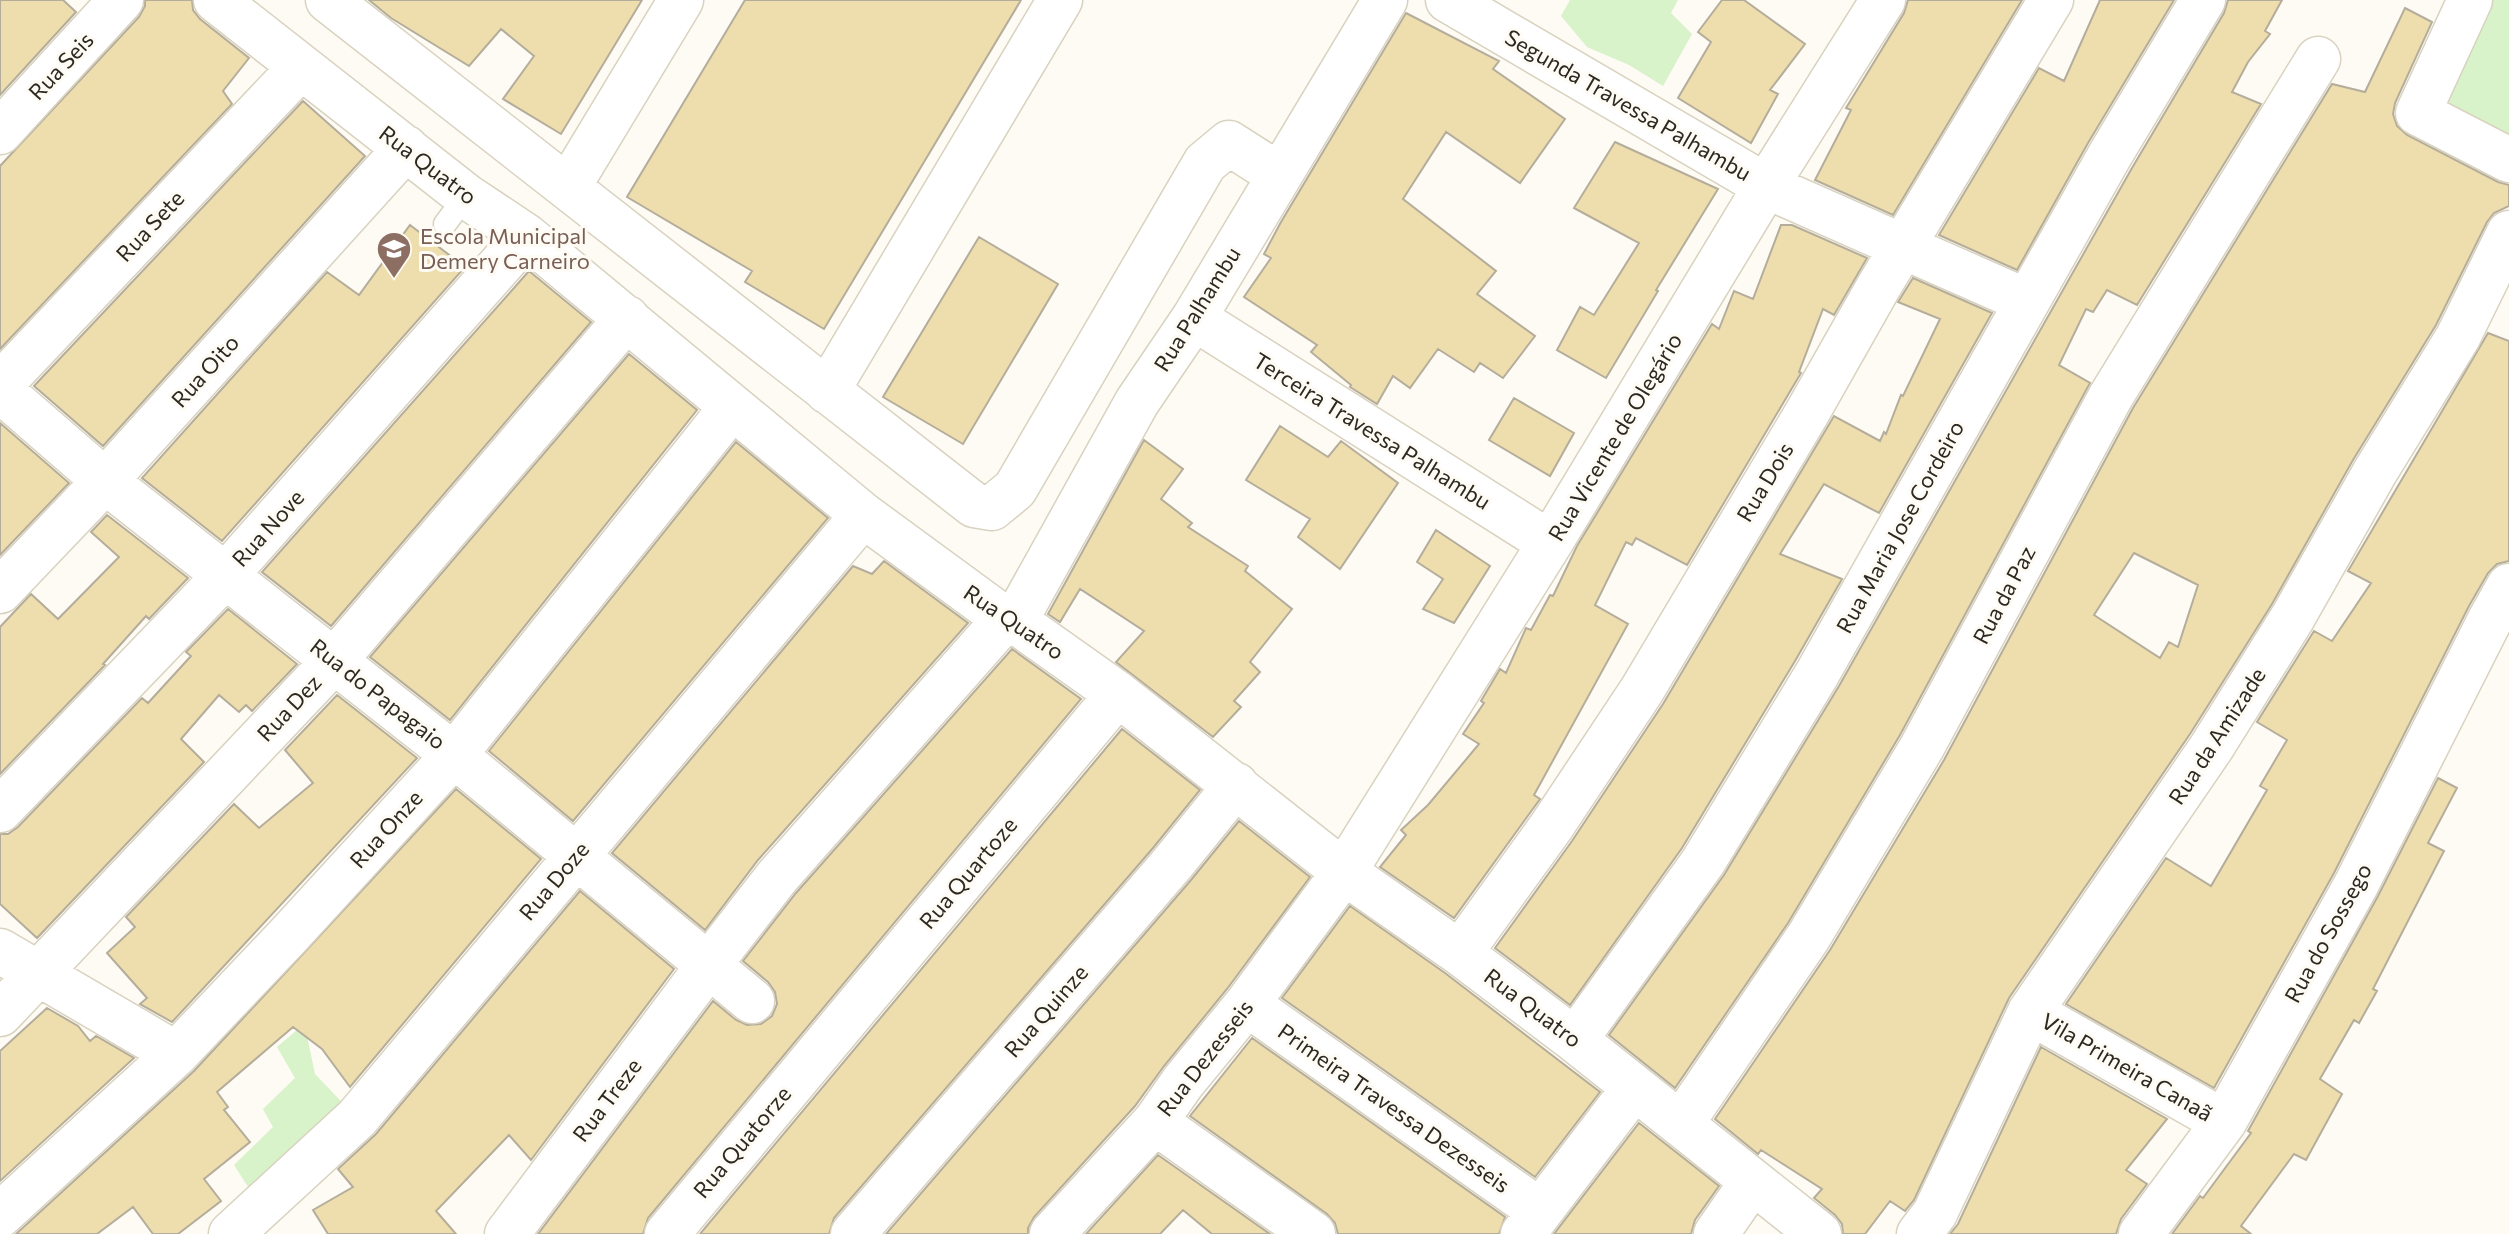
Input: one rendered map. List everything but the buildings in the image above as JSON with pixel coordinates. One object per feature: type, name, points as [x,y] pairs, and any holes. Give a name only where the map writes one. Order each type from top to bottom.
[{"type":"street","name":"Rua Seis","points":[[0,132],[121,0]]},
{"type":"street","name":"Rua Quatro","points":[[216,0],[406,148],[456,210],[526,236],[863,515],[1118,694],[1344,872],[1460,953],[1575,1040],[1819,1234]]},
{"type":"street","points":[[328,0],[974,505],[992,508],[1015,489],[1205,163],[1229,143],[1279,175]]},
{"type":"street","points":[[568,187],[681,0]]},
{"type":"street","points":[[827,391],[1060,0]]},
{"type":"street","name":"Rua Palhambu","points":[[1010,620],[1137,402],[1194,318],[1385,0]]},
{"type":"street","name":"Segunda Travessa Palhambu","points":[[1448,0],[1766,186],[2026,301]]},
{"type":"street","name":"Rua Vicente de Olegário","points":[[1344,872],[1883,0]]},
{"type":"street","name":"Rua Dois","points":[[1460,953],[1551,827],[1642,690],[2051,0]]},
{"type":"street","name":"Rua Maria Jose Cordeiro","points":[[1575,1040],[1703,862],[1817,674],[2026,301],[2203,0]]},
{"type":"street","points":[[2470,0],[2418,113],[2509,160]]},
{"type":"street","name":"Rua da Paz","points":[[1681,1124],[1809,936],[1914,760],[2111,396],[2318,59]]},
{"type":"street","name":"Rua Sete","points":[[0,387],[300,68]]},
{"type":"street","name":"Rua Oito","points":[[0,591],[105,481],[406,148]]},
{"type":"street","name":"Rua da Amizade","points":[[1919,1234],[1935,1213],[2030,1012],[2211,748],[2293,617],[2375,472],[2458,337],[2509,233]]},
{"type":"street","name":"Rua Nove","points":[[0,810],[226,575],[526,236]]},
{"type":"street","name":"Rua Dez","points":[[0,1014],[335,660],[627,318]]},
{"type":"street","name":"Terceira Travessa Palhambu","points":[[1194,318],[1550,543]]},
{"type":"street","name":"Rua do Papagaio","points":[[0,387],[105,481],[454,755],[752,1001]]},
{"type":"street","name":"Rua Onze","points":[[0,1215],[176,1054],[454,755],[732,407]]},
{"type":"street","name":"Rua Doze","points":[[231,1234],[357,1118],[863,515]]},
{"type":"street","name":"Rua do Sossego","points":[[2141,1234],[2224,1122],[2356,885],[2500,602]]},
{"type":"street","points":[[708,966],[777,877],[1010,620]]},
{"type":"street","name":"Rua Quartoze","points":[[818,1051],[1118,694]]},
{"type":"street","name":"Rua Quinze","points":[[853,1234],[1236,785]]},
{"type":"street","name":"Rua Dezesseis","points":[[1052,1234],[1155,1122],[1344,872]]},
{"type":"street","points":[[0,951],[176,1054]]},
{"type":"street","name":"Rua Treze","points":[[507,1234],[708,966]]},
{"type":"street","name":"Primeira Travessa Dezesseis","points":[[1247,1004],[1532,1222]]},
{"type":"street","name":"Vila Primeira Canaã","points":[[2030,1012],[2224,1122]]},
{"type":"street","name":"Rua Quatorze","points":[[667,1234],[818,1051]]},
{"type":"street","points":[[1532,1222],[1634,1088]]},
{"type":"street","points":[[1155,1122],[1313,1234]]},
{"type":"street","points":[[1716,1234],[1752,1182]]},
{"type":"green space","points":[[1570,0],[1678,0],[1671,13],[1692,34],[1663,86],[1629,65],[1587,47],[1561,16]]},
{"type":"green space","points":[[2489,0],[2509,0],[2509,151],[2418,113]]},
{"type":"green space","points":[[311,919],[349,965],[307,1036],[315,1074],[357,1118],[261,1207],[234,1165],[273,1127],[263,1109],[295,1078],[277,1047],[297,1030],[325,991],[289,935]]},
{"type":"place","name":"Escola Municipal Demery Carneiro","points":[[394,280]]}]
